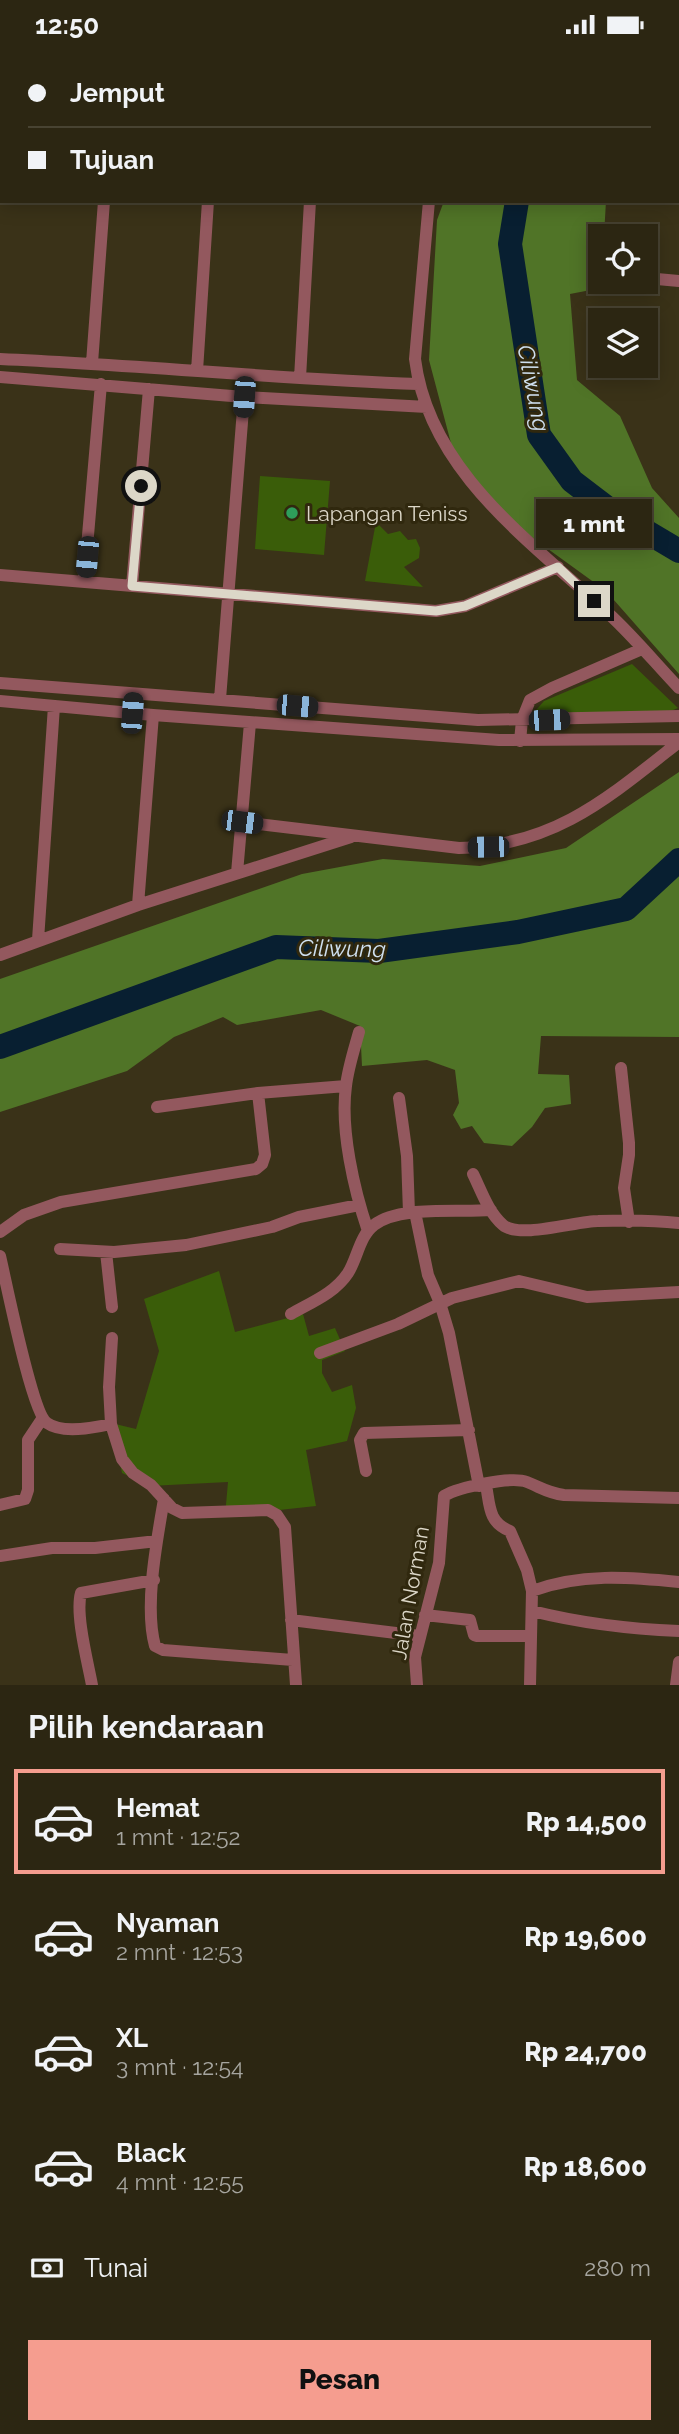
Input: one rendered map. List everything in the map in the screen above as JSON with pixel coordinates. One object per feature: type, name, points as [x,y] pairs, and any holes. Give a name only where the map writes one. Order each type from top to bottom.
[{"type":"street","points":[[92,363],[104,203]]},
{"type":"street","points":[[197,371],[208,203]]},
{"type":"street","points":[[300,378],[310,203]]},
{"type":"street","points":[[429,203],[415,359],[418,384],[447,447],[484,499],[611,615],[679,688]]},
{"type":"street","points":[[658,279],[679,281]]},
{"type":"street","points":[[0,359],[418,384]]},
{"type":"street","points":[[0,377],[244,397],[427,407]]},
{"type":"street","points":[[84,582],[101,384]]},
{"type":"street","points":[[132,586],[149,389]]},
{"type":"street","points":[[220,699],[244,397]]},
{"type":"street","points":[[0,575],[436,611],[465,606],[558,567]]},
{"type":"street","points":[[520,741],[522,720],[533,698],[642,649]]},
{"type":"street","points":[[0,683],[478,720],[679,716]]},
{"type":"street","points":[[132,713],[133,693]]},
{"type":"street","points":[[0,701],[250,723],[520,741],[679,740]]},
{"type":"street","points":[[38,940],[54,706]]},
{"type":"street","points":[[138,905],[153,715]]},
{"type":"street","points":[[237,873],[250,723]]},
{"type":"street","points":[[242,822],[459,848],[517,842],[593,809],[679,740]]},
{"type":"street","points":[[0,955],[138,905],[356,835]]},
{"type":"street","points":[[359,1032],[346,1086],[348,1146],[359,1205],[368,1231]]},
{"type":"street","points":[[621,1068],[629,1143],[624,1188],[629,1221]]},
{"type":"street","points":[[157,1107],[258,1093],[346,1086]]},
{"type":"street","points":[[0,1232],[24,1215],[61,1202],[256,1169],[262,1164],[265,1155],[258,1093]]},
{"type":"street","points":[[399,1098],[412,1212],[457,1368],[482,1485],[499,1527],[510,1531],[527,1570],[532,1591],[530,1685]]},
{"type":"street","points":[[473,1174],[491,1210],[505,1227],[514,1229],[565,1226],[595,1221],[679,1223]]},
{"type":"street","points":[[60,1249],[106,1252],[186,1245],[359,1205]]},
{"type":"street","points":[[291,1314],[324,1296],[342,1280],[368,1231],[381,1221],[412,1212],[491,1210]]},
{"type":"street","points":[[106,1252],[112,1307]]},
{"type":"street","points":[[0,1256],[26,1370],[42,1419],[50,1426],[60,1428],[111,1424]]},
{"type":"street","points":[[320,1353],[398,1324],[440,1303],[519,1281],[587,1297],[679,1291]]},
{"type":"street","points":[[112,1338],[109,1387],[111,1424],[122,1459],[133,1473],[182,1513],[268,1510],[277,1515],[285,1527],[296,1685]]},
{"type":"street","points":[[0,1505],[24,1499],[28,1490],[29,1440],[42,1419]]},
{"type":"street","points":[[366,1471],[360,1440],[364,1433],[469,1430]]},
{"type":"street","name":"Jalan Norman","points":[[417,1685],[414,1663],[440,1554],[444,1496],[453,1491],[482,1485],[519,1481],[549,1493],[564,1495],[679,1498]]},
{"type":"street","points":[[164,1499],[153,1564],[152,1620],[154,1643],[158,1648],[293,1660]]},
{"type":"street","points":[[0,1556],[52,1548],[95,1548],[157,1541]]},
{"type":"street","points":[[532,1591],[559,1582],[601,1577],[679,1582]]},
{"type":"street","points":[[92,1685],[83,1637],[79,1601],[81,1593],[154,1580]]},
{"type":"street","points":[[532,1611],[632,1629],[679,1631]]},
{"type":"street","points":[[425,1615],[468,1619],[471,1621],[474,1635],[477,1636],[531,1636]]},
{"type":"street","points":[[291,1620],[420,1636]]},
{"type":"street","points":[[676,1685],[679,1662]]},
{"type":"green space","points":[[443,203],[606,203],[605,224],[588,224],[588,291],[570,294],[577,380],[620,416],[652,488],[679,518],[679,674],[606,591],[493,509],[452,447],[429,360],[437,220]]},
{"type":"green space","name":"Lapangan Teniss","points":[[260,476],[330,481],[324,555],[255,549]]},
{"type":"green space","points":[[376,522],[388,534],[400,531],[408,540],[416,539],[420,548],[419,558],[404,567],[423,587],[365,581]]},
{"type":"green space","points":[[632,664],[678,708],[666,713],[529,718],[544,701]]},
{"type":"green space","points":[[679,772],[679,1037],[541,1036],[538,1074],[569,1075],[571,1104],[545,1108],[532,1127],[512,1146],[484,1143],[472,1126],[461,1129],[453,1115],[459,1103],[455,1070],[427,1060],[362,1066],[360,1026],[321,1010],[237,1025],[223,1017],[174,1037],[127,1071],[0,1112],[0,979],[302,874],[383,859],[480,866],[566,848]]},
{"type":"green space","points":[[219,1271],[235,1332],[303,1314],[309,1336],[335,1328],[345,1351],[322,1360],[322,1373],[332,1392],[352,1385],[356,1408],[347,1441],[306,1450],[316,1506],[225,1516],[228,1482],[149,1486],[122,1473],[111,1423],[136,1429],[159,1351],[144,1299]]},
{"type":"waterway","name":"Ciliwung","points":[[517,203],[510,244],[539,435],[572,481],[610,510],[679,551]]},
{"type":"waterway","name":"Ciliwung","points":[[0,1047],[276,947],[379,951],[518,932],[626,909],[679,860]]},
{"type":"place","name":"Lapangan Teniss","points":[[292,513]]},
{"type":"route","points":[[141,486],[132,586],[436,611],[465,606],[558,567],[594,601]]}]
